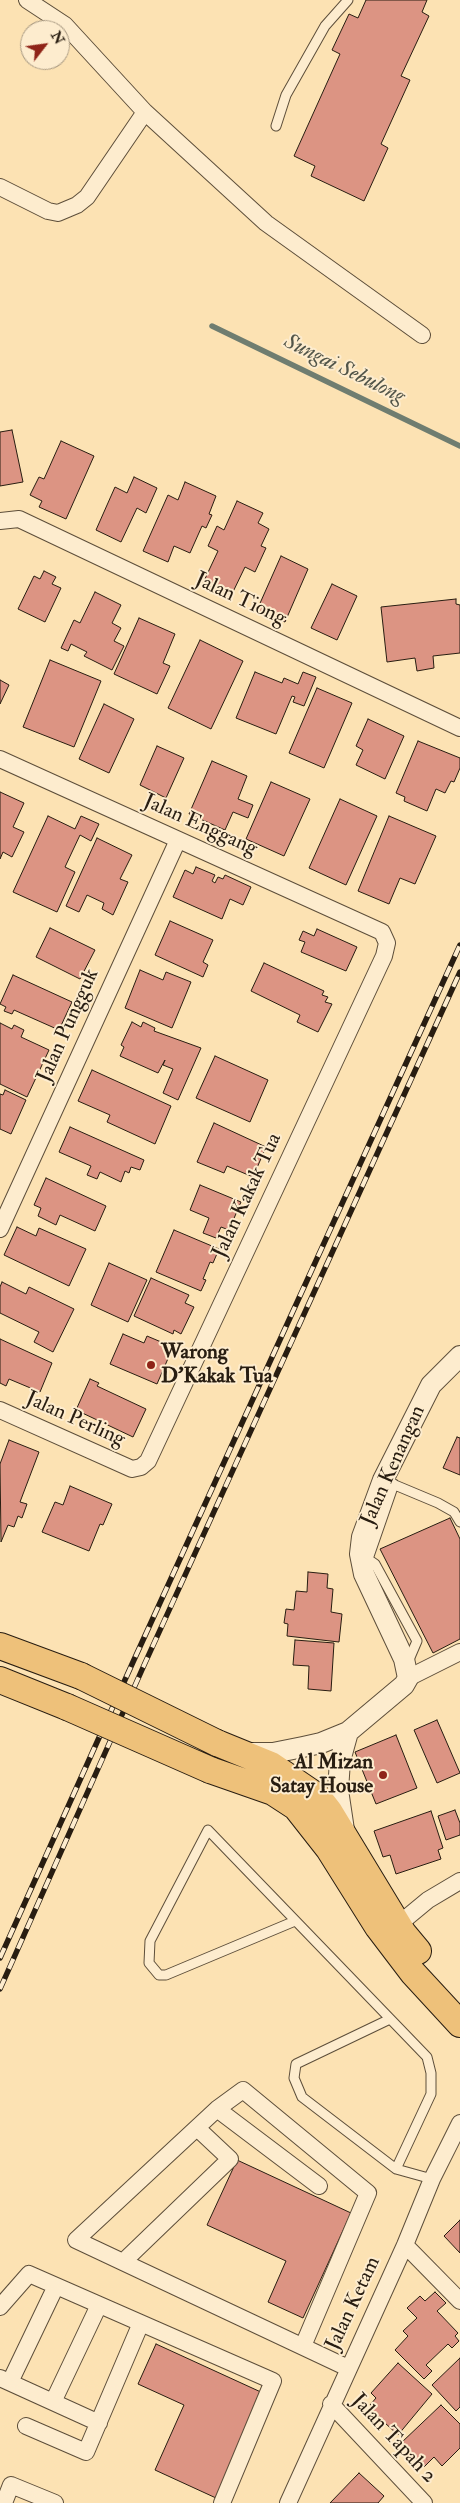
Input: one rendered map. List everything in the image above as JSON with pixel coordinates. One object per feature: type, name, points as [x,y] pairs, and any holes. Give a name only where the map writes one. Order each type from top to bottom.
[{"type":"main road","points":[[0,1646],[81,1676],[228,1748],[270,1765],[318,1797],[329,1811],[399,1924],[460,2002]]},
{"type":"main road","points":[[0,1680],[67,1707],[210,1770],[273,1792],[296,1807],[329,1849],[390,1943],[413,1973],[460,2024]]},
{"type":"street","points":[[27,0],[65,25],[145,112],[266,223],[422,335]]},
{"type":"street","points":[[0,187],[48,211],[58,212],[77,205],[86,197],[145,112]]},
{"type":"street","name":"Jalan Tiong","points":[[0,521],[20,519],[460,728]]},
{"type":"street","name":"Jalan Enggang","points":[[0,759],[382,932]]},
{"type":"street","name":"Jalan Pungguk","points":[[0,1229],[178,840]]},
{"type":"street","name":"Jalan Kakak Tua","points":[[132,1469],[141,1467],[148,1461],[384,956],[387,943],[382,932]]},
{"type":"street","name":"Jalan Kenangan","points":[[407,1672],[371,1593],[362,1537],[389,1482],[431,1385],[460,1356]]},
{"type":"street","name":"Jalan Perling","points":[[0,1410],[132,1469]]},
{"type":"street","points":[[0,1641],[28,1657]]},
{"type":"street","points":[[228,1748],[272,1753],[321,1743],[348,1732],[404,1685],[407,1672],[460,1652]]},
{"type":"street","points":[[346,1839],[338,1790],[340,1761],[348,1732]]},
{"type":"street","points":[[399,1924],[428,1900],[460,1882]]},
{"type":"street","points":[[303,2346],[368,2193],[243,2090],[217,2109],[76,2240],[348,2368]]},
{"type":"street","points":[[217,2109],[319,2186]]},
{"type":"street","name":"Jalan Ketam","points":[[288,2503],[331,2404],[405,2246],[432,2180],[460,2123]]},
{"type":"street","points":[[123,2262],[230,2159],[196,2128]]},
{"type":"street","points":[[405,2246],[460,2301]]},
{"type":"street","points":[[0,2307],[29,2274],[274,2381],[222,2503]]},
{"type":"street","points":[[56,2286],[5,2380],[99,2423]]},
{"type":"street","points":[[53,2402],[99,2305]]},
{"type":"street","points":[[26,2426],[86,2452],[141,2324]]},
{"type":"street","name":"Jalan Tapah 2","points":[[331,2404],[424,2503]]},
{"type":"street","points":[[4,2503],[11,2485],[55,2503]]},
{"type":"lane","points":[[276,126],[286,95],[325,26],[348,0]]},
{"type":"lane","points":[[389,1482],[454,1512],[460,1522]]},
{"type":"lane","points":[[295,1921],[166,1975],[159,1975],[150,1963],[150,1941],[208,1830],[427,2057],[431,2073],[431,2094],[396,2169]]},
{"type":"lane","points":[[390,2019],[296,2064],[294,2078],[302,2097],[396,2169],[432,2180]]},
{"type":"building","points":[[366,0],[427,0],[422,12],[429,16],[401,76],[410,80],[381,144],[388,148],[364,201],[311,176],[315,166],[294,156],[340,54],[332,50],[349,14],[358,18]]},
{"type":"building","points":[[12,430],[23,482],[0,486],[0,432]]},
{"type":"building","points":[[61,441],[94,456],[66,519],[39,507],[42,501],[30,495],[39,477],[44,479]]},
{"type":"building","points":[[134,477],[157,488],[146,513],[137,508],[121,542],[96,530],[115,487],[127,493]]},
{"type":"building","points":[[185,482],[216,496],[209,514],[212,515],[206,528],[202,526],[190,553],[174,546],[168,562],[143,551],[168,495],[178,500]]},
{"type":"building","points":[[237,501],[263,513],[258,523],[269,529],[261,546],[266,548],[255,572],[245,567],[231,596],[203,583],[218,551],[208,546],[217,526],[224,530]]},
{"type":"building","points":[[281,556],[308,569],[285,622],[257,610]]},
{"type":"building","points":[[44,571],[56,577],[52,584],[61,588],[45,622],[18,609],[34,576],[40,579]]},
{"type":"building","points":[[332,584],[357,596],[337,640],[311,628]]},
{"type":"building","points":[[95,592],[121,605],[112,623],[121,628],[114,641],[124,646],[112,670],[84,656],[87,652],[71,644],[68,651],[61,648],[74,620],[80,623]]},
{"type":"building","points":[[456,599],[456,604],[460,605],[460,653],[433,656],[434,668],[417,671],[415,658],[387,662],[381,607]]},
{"type":"building","points":[[139,618],[175,634],[163,663],[170,666],[157,694],[114,674]]},
{"type":"building","points":[[200,640],[243,661],[211,729],[168,708]]},
{"type":"building","points":[[50,660],[101,681],[74,747],[23,727]]},
{"type":"building","points":[[255,672],[282,683],[284,678],[298,684],[303,672],[316,677],[304,706],[293,702],[295,697],[292,696],[276,734],[236,718]]},
{"type":"building","points":[[0,680],[9,685],[0,704]]},
{"type":"building","points":[[317,688],[352,703],[324,768],[289,753]]},
{"type":"building","points":[[104,704],[134,719],[109,773],[79,759]]},
{"type":"building","points":[[368,719],[404,736],[385,779],[356,765],[363,750],[356,746]]},
{"type":"building","points":[[418,741],[460,758],[460,768],[454,782],[451,781],[445,793],[436,789],[427,811],[404,801],[405,797],[396,793]]},
{"type":"building","points":[[157,746],[184,758],[166,798],[140,785]]},
{"type":"building","points":[[212,761],[247,776],[238,799],[253,805],[248,818],[233,812],[225,830],[189,814]]},
{"type":"building","points":[[271,782],[310,799],[284,856],[246,839]]},
{"type":"building","points":[[0,792],[24,803],[13,827],[24,832],[12,857],[3,852],[0,859]]},
{"type":"building","points":[[340,799],[377,816],[346,885],[309,868]]},
{"type":"building","points":[[48,816],[75,829],[81,816],[99,824],[91,841],[80,835],[65,867],[75,872],[57,912],[13,892]]},
{"type":"building","points":[[389,816],[436,836],[415,884],[400,878],[389,904],[358,891]]},
{"type":"building","points":[[97,838],[132,855],[120,879],[128,882],[113,915],[102,909],[104,903],[87,895],[79,912],[66,906]]},
{"type":"building","points":[[196,867],[215,875],[212,881],[215,883],[218,877],[223,879],[225,875],[251,887],[243,905],[230,899],[222,919],[173,897],[185,870],[193,874]]},
{"type":"building","points":[[170,921],[213,940],[203,962],[208,965],[203,977],[155,955]]},
{"type":"building","points":[[50,928],[95,950],[80,979],[36,957]]},
{"type":"building","points":[[317,929],[357,947],[346,971],[301,952],[305,942],[299,940],[303,931],[314,936]]},
{"type":"building","points":[[264,963],[324,991],[322,995],[328,997],[325,1002],[332,1004],[318,1032],[297,1022],[300,1015],[251,991]]},
{"type":"building","points":[[140,970],[163,980],[166,972],[191,982],[172,1028],[125,1008]]},
{"type":"building","points":[[13,975],[72,1002],[59,1030],[14,1010],[12,1014],[4,1011],[6,1007],[0,1004]]},
{"type":"building","points":[[132,1022],[141,1027],[143,1022],[155,1028],[154,1031],[201,1048],[178,1100],[163,1093],[173,1069],[163,1065],[165,1060],[158,1073],[120,1056],[124,1047],[121,1045]]},
{"type":"building","points":[[0,1023],[12,1029],[14,1025],[24,1030],[21,1037],[49,1050],[27,1097],[0,1084]]},
{"type":"building","points":[[215,1056],[268,1080],[250,1122],[196,1098]]},
{"type":"building","points":[[92,1070],[171,1106],[155,1144],[107,1122],[110,1115],[78,1101]]},
{"type":"building","points":[[5,1090],[26,1100],[11,1134],[0,1129],[0,1094],[3,1095]]},
{"type":"building","points":[[214,1123],[266,1147],[253,1177],[227,1166],[224,1173],[197,1162]]},
{"type":"building","points":[[70,1127],[144,1160],[140,1170],[131,1167],[129,1173],[125,1171],[121,1182],[100,1172],[97,1179],[87,1175],[91,1166],[59,1152]]},
{"type":"building","points":[[46,1178],[106,1206],[95,1231],[60,1215],[56,1225],[38,1216],[41,1208],[34,1205]]},
{"type":"building","points":[[200,1185],[241,1202],[229,1230],[221,1227],[216,1238],[203,1233],[209,1218],[190,1210]]},
{"type":"building","points":[[17,1227],[36,1236],[39,1228],[86,1249],[69,1286],[4,1255]]},
{"type":"building","points":[[174,1230],[219,1249],[213,1263],[210,1262],[203,1279],[206,1280],[201,1291],[156,1272]]},
{"type":"building","points":[[109,1263],[147,1280],[128,1322],[91,1305]]},
{"type":"building","points":[[151,1278],[189,1295],[185,1303],[194,1307],[181,1334],[174,1330],[173,1334],[134,1316]]},
{"type":"building","points":[[2,1282],[26,1294],[29,1287],[74,1309],[53,1352],[34,1342],[39,1332],[0,1313],[0,1287]]},
{"type":"building","points":[[123,1334],[144,1343],[147,1336],[173,1347],[157,1384],[110,1364]]},
{"type":"building","points":[[0,1339],[52,1363],[40,1392],[9,1379],[6,1386],[0,1383]]},
{"type":"building","points":[[90,1379],[99,1383],[97,1386],[146,1409],[133,1437],[76,1410]]},
{"type":"building","points":[[457,1437],[460,1438],[460,1475],[443,1468]]},
{"type":"building","points":[[9,1440],[39,1452],[20,1502],[27,1504],[22,1518],[18,1516],[14,1527],[8,1525],[1,1542],[0,1464]]},
{"type":"building","points":[[70,1486],[112,1504],[103,1525],[100,1524],[89,1551],[42,1532],[55,1502],[63,1505]]},
{"type":"building","points":[[450,1518],[460,1539],[460,1639],[433,1653],[380,1549]]},
{"type":"building","points":[[308,1572],[328,1574],[327,1588],[333,1589],[331,1612],[342,1614],[339,1642],[287,1636],[288,1624],[284,1623],[286,1609],[294,1610],[296,1591],[307,1592]]},
{"type":"building","points":[[295,1640],[334,1643],[331,1691],[308,1689],[309,1666],[293,1665]]},
{"type":"building","points":[[437,1720],[460,1773],[437,1783],[414,1730]]},
{"type":"building","points":[[396,1735],[417,1788],[376,1804],[355,1752]]},
{"type":"building","points":[[455,1810],[460,1823],[460,1835],[446,1840],[438,1816]]},
{"type":"building","points":[[431,1811],[443,1848],[438,1850],[441,1859],[396,1874],[390,1855],[383,1857],[374,1831]]},
{"type":"building","points":[[237,2160],[351,2213],[303,2318],[268,2302],[286,2261],[207,2225]]},
{"type":"building","points":[[460,2220],[460,2253],[444,2236]]},
{"type":"building","points":[[435,2292],[446,2303],[437,2311],[458,2333],[455,2336],[459,2341],[452,2348],[448,2344],[426,2365],[432,2371],[424,2379],[395,2350],[408,2336],[403,2331],[417,2318],[407,2308],[420,2296],[425,2301]]},
{"type":"building","points":[[156,2344],[263,2393],[216,2498],[155,2470],[184,2405],[138,2384]]},
{"type":"building","points":[[460,2358],[460,2407],[456,2411],[432,2385]]},
{"type":"building","points":[[398,2363],[432,2394],[398,2435],[371,2410],[373,2408],[370,2405],[376,2398],[371,2393]]},
{"type":"building","points":[[441,2405],[460,2424],[460,2448],[442,2466],[434,2457],[424,2467],[401,2443]]},
{"type":"building","points":[[359,2473],[384,2496],[378,2503],[330,2503]]},
{"type":"waterway","name":"Sungai Sebulong","points":[[212,326],[460,446]]},
{"type":"railway","points":[[0,1958],[460,945]]},
{"type":"railway","points":[[0,1989],[145,1663],[460,972]]},
{"type":"place","name":"Warong D’Kakak Tua","points":[[151,1365]]},
{"type":"place","name":"Al Mizan Satay House","points":[[383,1775]]}]
